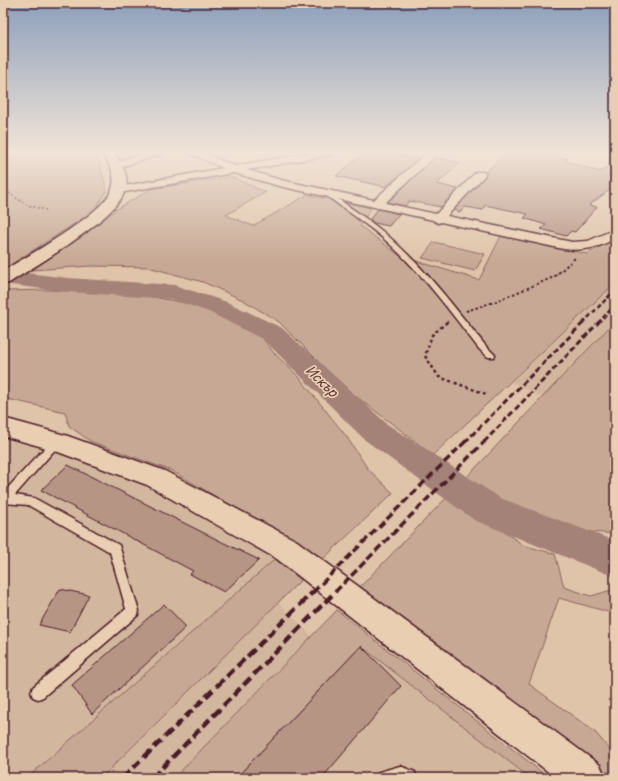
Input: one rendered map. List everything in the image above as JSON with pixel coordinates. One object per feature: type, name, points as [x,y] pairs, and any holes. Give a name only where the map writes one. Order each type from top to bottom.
[{"type":"street","points":[[3,279],[73,233],[106,209],[119,190],[128,188]]},
{"type":"street","points":[[301,188],[438,219],[577,247],[589,247],[599,243],[615,232]]},
{"type":"street","points":[[376,205],[393,188]]},
{"type":"street","points":[[438,219],[467,188]]},
{"type":"street","points":[[3,427],[56,442],[156,478],[287,550],[587,778]]},
{"type":"lane","points":[[329,195],[377,230],[420,270],[482,347],[491,355]]},
{"type":"lane","points":[[5,498],[56,442]]},
{"type":"lane","points":[[5,498],[30,501],[115,549],[133,611],[38,692]]},
{"type":"lane","points":[[385,778],[400,774],[409,778]]},
{"type":"path","points":[[8,188],[10,194],[27,206],[46,210]]},
{"type":"path","points":[[486,394],[439,377],[425,356],[432,335],[455,314],[494,302],[554,277],[578,256],[577,247]]},
{"type":"shaded area","points":[[3,188],[107,188],[94,211],[4,269]]},
{"type":"shaded area","points":[[258,188],[266,192],[226,215],[253,226],[307,195],[371,208],[360,226],[400,256],[479,280],[501,236],[587,254],[615,238],[615,283],[433,455],[344,387],[279,322],[243,300],[203,282],[148,267],[90,266],[32,270],[82,236],[117,209],[151,189]]},
{"type":"shaded area","points":[[434,242],[485,254],[475,271],[422,258]]},
{"type":"shaded area","points":[[615,283],[615,321],[542,398],[512,382]]},
{"type":"shaded area","points":[[48,290],[142,295],[202,306],[262,337],[273,352],[299,377],[346,436],[368,469],[393,493],[321,561],[292,541],[172,471],[90,441],[69,426],[65,412],[3,398],[3,291]]},
{"type":"shaded area","points":[[615,321],[615,534],[568,530],[525,516],[464,480]]},
{"type":"shaded area","points":[[3,434],[58,449],[148,488],[275,559],[27,778],[3,778]]},
{"type":"shaded area","points":[[449,495],[466,503],[523,545],[555,554],[564,587],[591,596],[615,589],[615,614],[559,598],[529,684],[595,732],[611,751],[615,772],[597,772],[355,592]]},
{"type":"shaded area","points":[[275,559],[301,580],[101,778],[27,778]]},
{"type":"shaded area","points":[[278,602],[312,636],[174,778],[101,778]]},
{"type":"shaded area","points":[[337,610],[549,778],[530,778],[361,646],[236,778],[174,778]]},
{"type":"shaded area","points":[[361,646],[530,778],[236,778]]},
{"type":"building","points":[[402,188],[458,189],[441,207],[409,201],[405,206],[388,202]]},
{"type":"building","points":[[474,188],[612,188],[589,205],[597,207],[575,232],[571,231],[566,236],[541,229],[546,225],[524,218],[528,214],[485,205],[483,210],[465,207],[461,212],[454,210]]},
{"type":"building","points":[[378,209],[399,214],[389,226],[374,223],[370,219]]},
{"type":"building","points":[[68,465],[259,560],[224,592],[190,574],[193,571],[41,490]]},
{"type":"building","points":[[60,589],[89,595],[70,632],[39,625]]},
{"type":"building","points":[[164,604],[186,627],[92,714],[72,685]]},
{"type":"building","points":[[361,646],[401,686],[322,778],[236,778]]},
{"type":"waterway","name":"Искър","points":[[3,277],[68,285],[174,292],[218,307],[273,334],[376,432],[487,509],[615,559]]},
{"type":"railway","points":[[583,323],[615,290]]},
{"type":"railway","points":[[598,323],[615,305]]},
{"type":"railway","points":[[466,441],[584,322]]},
{"type":"railway","points":[[484,442],[599,322]]},
{"type":"railway","points":[[313,592],[466,441]]},
{"type":"railway","points":[[335,592],[485,441]]},
{"type":"railway","points":[[123,778],[314,591]]},
{"type":"railway","points":[[152,778],[336,591]]}]
